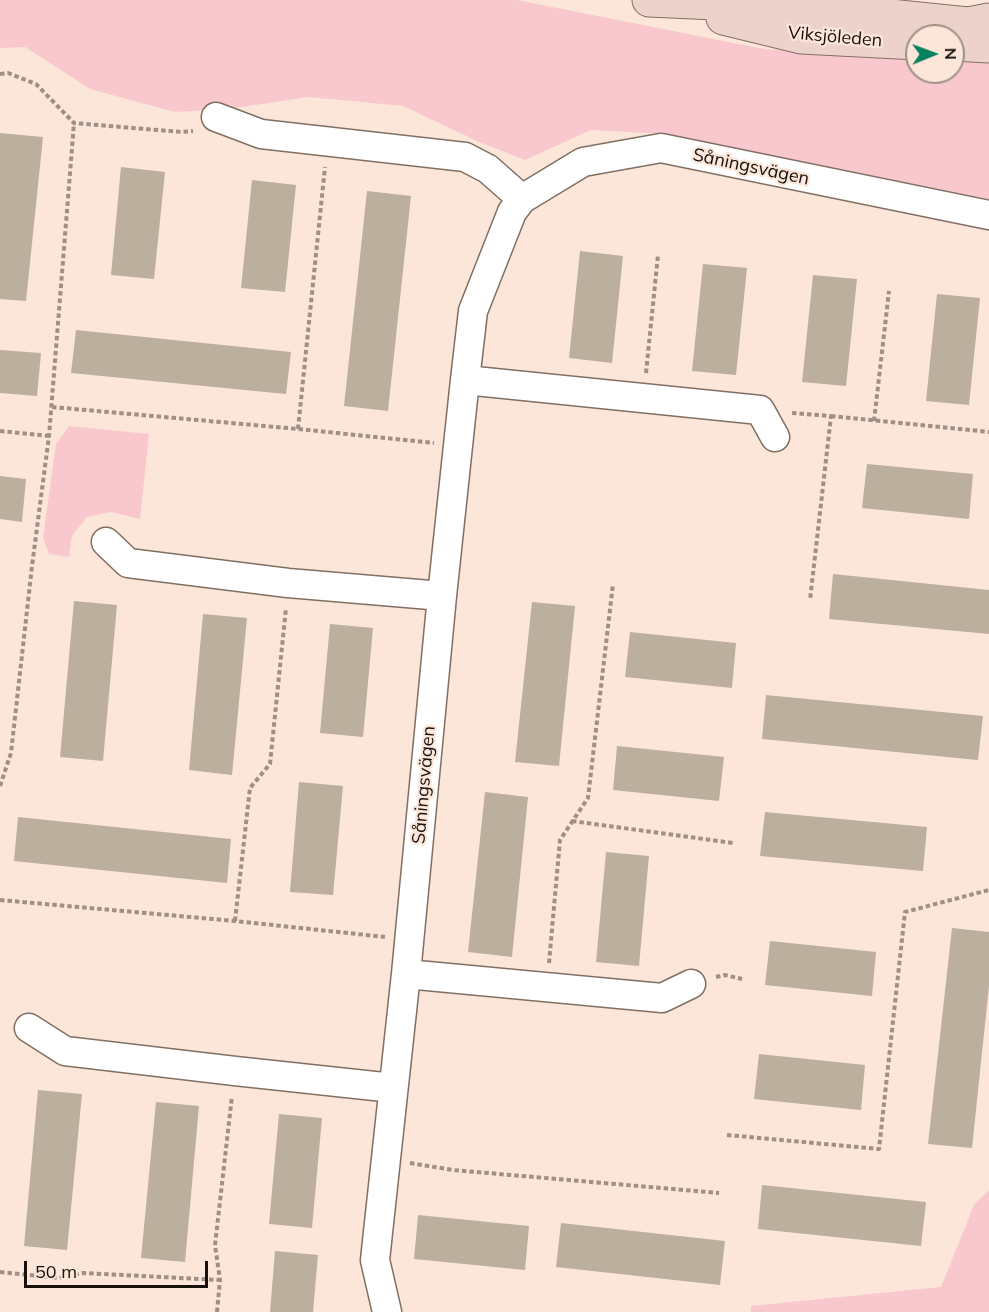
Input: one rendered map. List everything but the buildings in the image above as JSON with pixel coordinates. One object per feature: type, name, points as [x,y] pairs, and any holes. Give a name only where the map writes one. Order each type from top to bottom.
[{"type":"main road","name":"Viksjöleden","points":[[648,0],[803,7],[968,24],[989,20]]},
{"type":"main road","name":"Viksjöleden","points":[[648,0],[801,37],[905,42]]},
{"type":"main road","points":[[965,45],[989,46]]},
{"type":"street","points":[[216,117],[261,134],[465,157],[488,169],[522,198]]},
{"type":"street","name":"Såningsvägen","points":[[387,1312],[375,1260],[410,940],[465,380],[473,311],[512,212],[522,198],[582,162],[661,148],[989,215]]},
{"type":"street","points":[[465,380],[760,411],[775,436]]},
{"type":"street","points":[[106,542],[128,563],[288,583],[442,596]]},
{"type":"street","points":[[406,974],[662,998],[691,984]]},
{"type":"street","points":[[29,1028],[65,1051],[393,1088]]},
{"type":"path","points":[[0,74],[8,73],[36,84],[75,123],[182,132],[198,131],[216,117]]},
{"type":"path","points":[[0,786],[11,753],[49,436],[75,123]]},
{"type":"path","points":[[298,429],[328,142]]},
{"type":"path","points":[[643,398],[658,255]]},
{"type":"path","points":[[874,421],[889,291]]},
{"type":"path","points":[[52,407],[458,446]]},
{"type":"path","points":[[760,411],[989,432]]},
{"type":"path","points":[[810,600],[831,416]]},
{"type":"path","points":[[0,431],[49,436]]},
{"type":"path","points":[[235,921],[250,788],[270,764],[288,583]]},
{"type":"path","points":[[546,988],[560,840],[588,798],[613,584]]},
{"type":"path","points":[[572,821],[734,843]]},
{"type":"path","points":[[727,1135],[879,1149],[905,912],[989,890]]},
{"type":"path","points":[[0,900],[235,921],[410,940]]},
{"type":"path","points":[[218,1312],[220,1280],[215,1245],[235,1071]]},
{"type":"path","points":[[386,1159],[453,1170],[719,1193]]},
{"type":"path","points":[[0,1272],[59,1278],[83,1273],[220,1280]]},
{"type":"shaded area","points":[[0,0],[517,0],[764,49],[905,57],[905,84],[965,84],[965,61],[989,62],[989,199],[665,134],[591,130],[525,160],[477,141],[403,106],[309,97],[228,109],[175,112],[90,89],[25,47],[0,48]]},
{"type":"shaded area","points":[[69,426],[149,434],[140,519],[111,512],[87,517],[72,536],[69,557],[49,554],[43,538],[56,444]]},
{"type":"shaded area","points":[[989,1190],[989,1312],[751,1312],[751,1306],[941,1287],[974,1205]]}]
